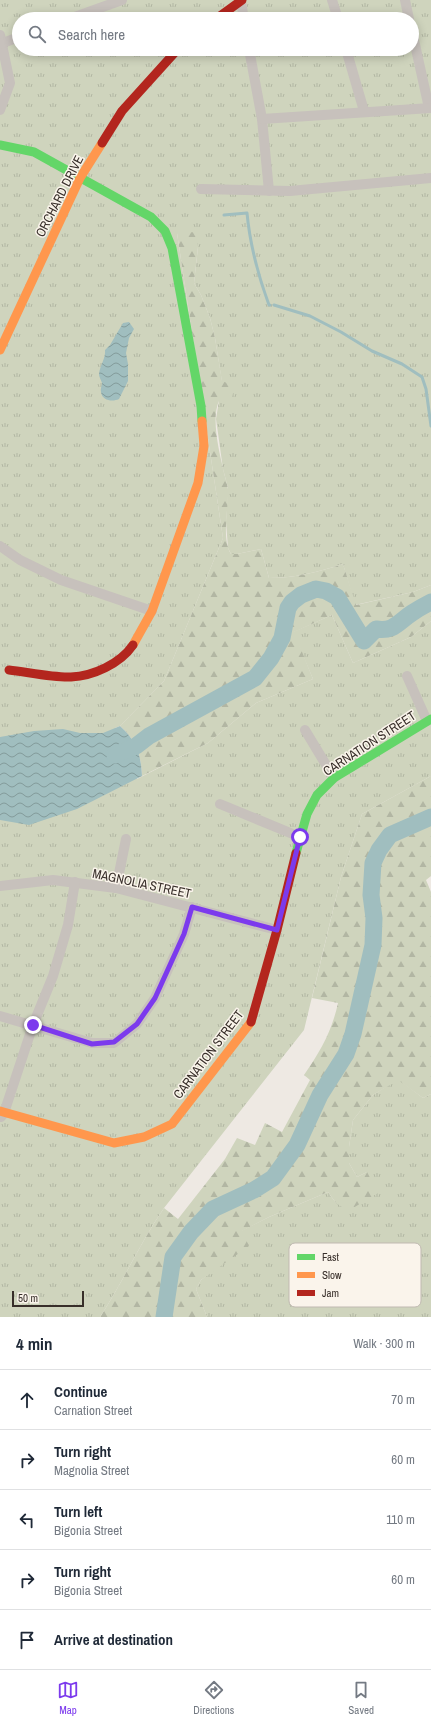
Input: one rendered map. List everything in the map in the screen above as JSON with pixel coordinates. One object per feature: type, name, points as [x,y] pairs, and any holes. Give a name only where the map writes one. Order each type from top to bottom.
[{"type":"street","points":[[89,12],[122,0]]},
{"type":"street","points":[[332,0],[336,12]]},
{"type":"street","points":[[405,0],[408,12]]},
{"type":"street","points":[[226,12],[241,1],[243,12]]},
{"type":"street","points":[[0,110],[10,83],[1,40],[12,38]]},
{"type":"street","name":"ORCHARD DRIVE","points":[[0,350],[80,178],[122,110],[172,56]]},
{"type":"street","points":[[250,56],[262,119],[269,191]]},
{"type":"street","points":[[348,56],[364,112]]},
{"type":"street","points":[[262,119],[430,108],[418,56]]},
{"type":"street","points":[[0,145],[34,152],[152,217],[165,231],[172,248],[201,406],[204,446],[198,483],[152,611],[129,651],[113,664],[94,672],[71,677],[9,670]]},
{"type":"street","points":[[201,190],[297,190],[431,178]]},
{"type":"street","points":[[0,546],[20,560],[61,580],[152,611]]},
{"type":"street","points":[[407,676],[429,720]]},
{"type":"street","name":"CARNATION STREET","points":[[1,1114],[114,1143],[144,1137],[172,1124],[252,1020],[277,930],[300,837],[307,814],[318,795],[334,778],[429,720]]},
{"type":"street","points":[[305,730],[334,778]]},
{"type":"street","points":[[220,804],[300,837]]},
{"type":"street","points":[[116,888],[126,839]]},
{"type":"street","name":"MAGNOLIA STREET","points":[[0,886],[53,880],[116,888],[277,930]]},
{"type":"street","points":[[1,1114],[33,1025],[56,969],[68,925],[75,882]]},
{"type":"street","points":[[0,1016],[92,1044],[114,1042],[137,1024],[155,998],[184,934],[192,907]]},
{"type":"green space","points":[[0,0],[431,0],[431,585],[413,592],[355,605],[343,564],[306,574],[269,578],[261,549],[231,554],[228,548],[226,522],[228,488],[223,469],[216,419],[222,382],[215,338],[210,318],[201,295],[194,283],[198,247],[177,233],[223,538],[164,681],[120,726],[115,728],[137,779],[208,743],[256,703],[313,679],[293,632],[332,615],[353,663],[411,637],[431,621],[431,776],[362,814],[341,877],[304,1030],[164,1208],[100,1317],[0,1317]]},
{"type":"green space","points":[[196,232],[198,247],[194,283],[201,295],[210,318],[222,381],[235,386],[231,400],[219,401],[216,416],[218,444],[228,489],[226,539],[231,554],[261,549],[269,578],[306,574],[343,564],[356,605],[413,592],[431,585],[431,621],[411,637],[353,663],[332,615],[294,632],[313,679],[256,703],[208,743],[142,776],[141,761],[137,749],[130,737],[120,726],[164,681],[223,538],[177,233]]},
{"type":"green space","points":[[431,776],[431,876],[426,880],[431,892],[431,1094],[423,1098],[398,1080],[373,1095],[353,1120],[349,1147],[349,1163],[357,1177],[367,1172],[378,1193],[348,1211],[336,1203],[328,1192],[269,1217],[242,1231],[249,1246],[201,1280],[196,1289],[207,1317],[100,1317],[164,1208],[178,1219],[225,1159],[237,1138],[255,1145],[265,1123],[282,1132],[310,1080],[304,1075],[325,1041],[338,1003],[312,998],[341,877],[362,814]]},
{"type":"green space","points":[[398,1079],[423,1098],[431,1094],[431,1317],[207,1317],[196,1289],[201,1280],[212,1271],[241,1231],[269,1217],[328,1192],[336,1203],[367,1172],[357,1177],[349,1163],[349,1147],[353,1120],[373,1095]]},
{"type":"water","points":[[129,322],[134,329],[129,338],[126,353],[128,364],[128,381],[119,399],[108,400],[102,395],[102,383],[99,374],[100,368],[105,356],[105,350],[110,345],[123,323]]},
{"type":"water","points":[[120,726],[130,737],[137,749],[141,761],[142,776],[77,809],[29,825],[0,820],[0,737],[34,731],[63,729],[80,733],[103,733]]},
{"type":"waterway","points":[[224,215],[247,213],[255,260],[265,294],[270,305]]},
{"type":"waterway","points":[[274,305],[310,316],[341,332],[372,351],[402,364],[422,377],[426,389],[431,426]]},
{"type":"waterway","points":[[115,755],[136,746],[149,736],[255,678],[271,658],[282,638],[288,608],[292,602],[301,595],[316,589],[326,591],[337,597],[364,641],[376,629],[382,630],[392,628],[407,616],[431,602]]},
{"type":"waterway","points":[[164,1317],[173,1257],[191,1232],[213,1209],[254,1190],[273,1178],[297,1145],[320,1095],[346,1054],[353,1034],[373,945],[374,918],[371,895],[373,863],[379,850],[390,835],[431,817]]},
{"type":"traffic: fast","points":[[0,145],[34,152],[151,217],[165,231],[172,248],[201,406],[202,421]]},
{"type":"traffic: fast","points":[[296,853],[307,814],[317,795],[334,778],[431,719]]},
{"type":"traffic: slow","points":[[0,350],[80,178],[102,143]]},
{"type":"traffic: slow","points":[[133,645],[152,611],[198,483],[204,446],[202,421]]},
{"type":"traffic: slow","points":[[0,1111],[114,1143],[144,1137],[172,1124],[251,1022]]},
{"type":"traffic: jam","points":[[226,12],[242,0]]},
{"type":"traffic: jam","points":[[102,143],[122,111],[172,56]]},
{"type":"traffic: jam","points":[[9,670],[57,677],[79,676],[105,668],[121,658],[133,645]]},
{"type":"traffic: jam","points":[[251,1022],[277,930],[296,853]]},
{"type":"route","points":[[33,1025],[92,1044],[114,1042],[137,1024],[155,998],[184,934],[192,907],[277,930],[300,837]]}]
